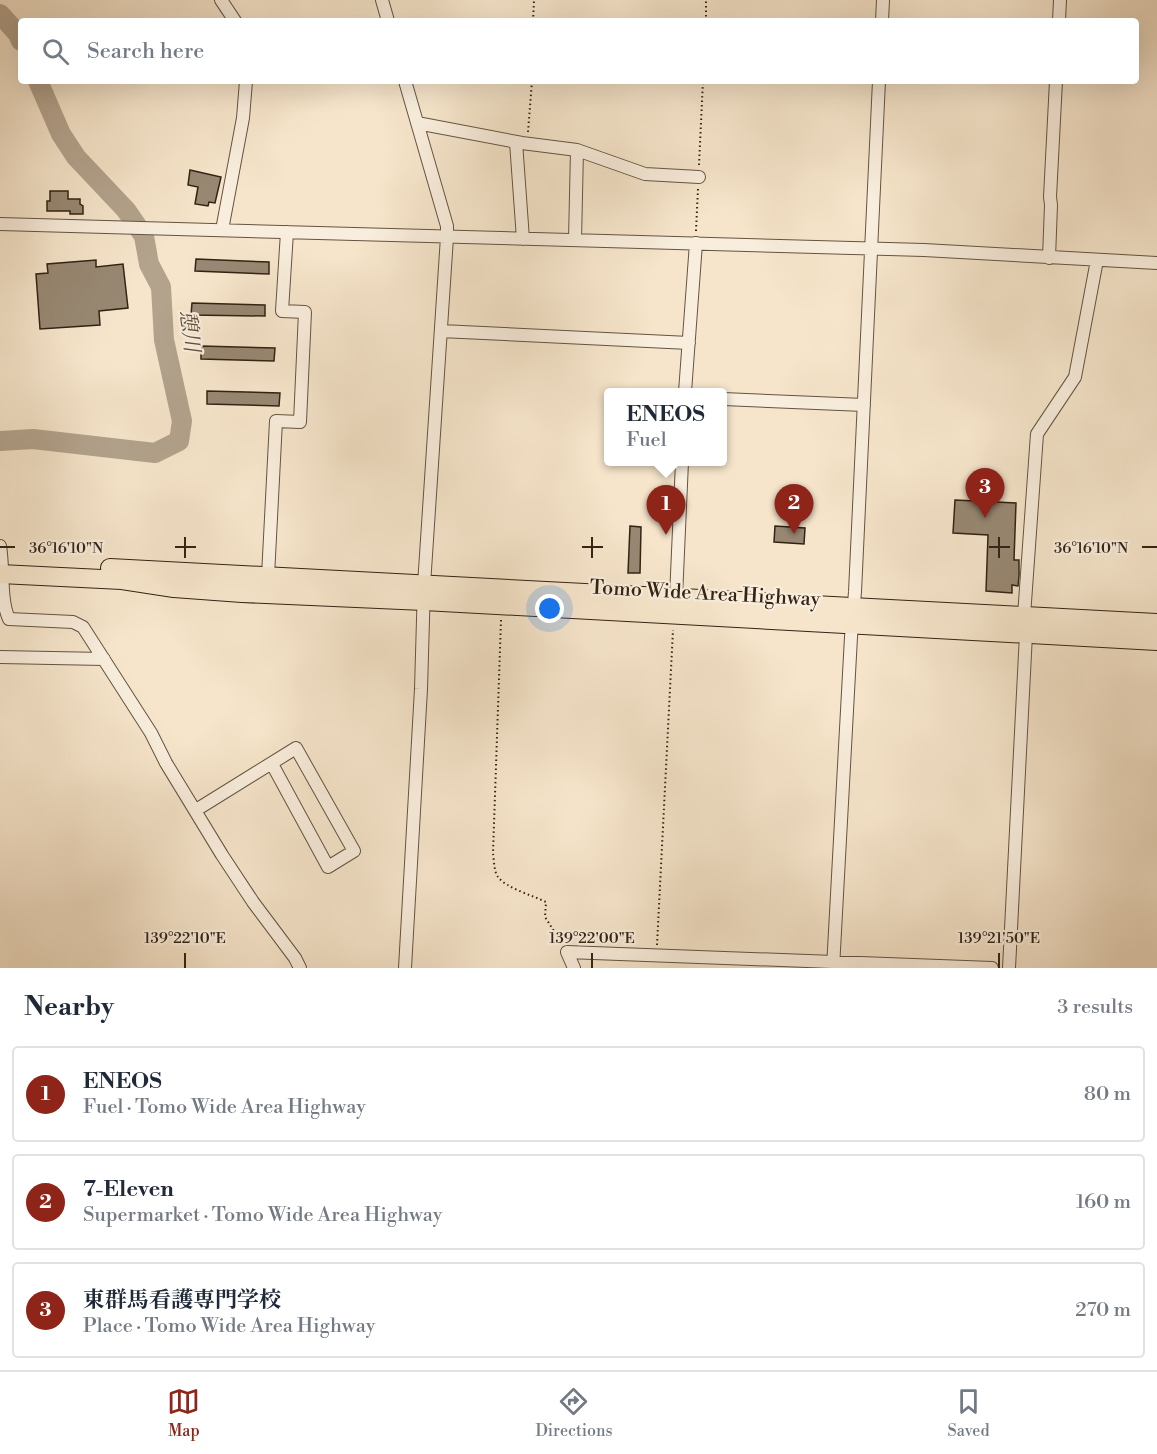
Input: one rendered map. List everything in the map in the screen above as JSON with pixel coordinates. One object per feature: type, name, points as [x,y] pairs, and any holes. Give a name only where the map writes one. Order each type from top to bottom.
[{"type":"highway","name":"Tomo Wide Area Highway","points":[[1,563],[268,576],[424,593],[501,605],[675,606]]},
{"type":"highway","name":"Tomo Wide Area Highway","points":[[1,563],[174,588],[242,593],[424,593],[675,606],[853,617],[1026,634],[1157,641]]},
{"type":"highway","name":"Tomo Wide Area Highway","points":[[853,617],[1024,616],[1157,623]]},
{"type":"street","points":[[221,0],[233,18]]},
{"type":"street","points":[[382,0],[387,18]]},
{"type":"street","points":[[882,18],[883,0]]},
{"type":"street","points":[[1059,18],[1060,0]]},
{"type":"street","points":[[222,230],[243,118],[246,84]]},
{"type":"street","points":[[405,968],[424,593],[447,237],[447,226],[406,84]]},
{"type":"street","points":[[834,965],[879,84]]},
{"type":"street","points":[[1049,258],[1056,84]]},
{"type":"street","points":[[417,123],[521,143],[577,150],[645,174],[699,177]]},
{"type":"street","points":[[521,143],[523,239]]},
{"type":"street","points":[[574,240],[577,150]]},
{"type":"street","points":[[0,224],[696,243],[1157,263]]},
{"type":"street","points":[[268,576],[276,421],[300,422],[305,312],[282,311],[287,232]]},
{"type":"street","points":[[685,388],[696,243]]},
{"type":"street","points":[[1024,616],[1037,434],[1075,377],[1097,260]]},
{"type":"street","points":[[441,331],[689,343]]},
{"type":"street","points":[[727,399],[864,405]]},
{"type":"street","points":[[675,606],[682,466]]},
{"type":"street","points":[[1,563],[5,611],[9,620],[73,622],[83,627],[151,733],[166,763],[222,855],[300,968]]},
{"type":"street","points":[[1009,968],[1026,634]]},
{"type":"street","points":[[0,657],[104,659]]},
{"type":"street","points":[[195,810],[296,748],[354,851],[328,867],[272,764]]},
{"type":"street","points":[[574,968],[567,952],[657,954],[703,962],[992,968]]},
{"type":"path","points":[[533,18],[534,0]]},
{"type":"path","points":[[706,0],[706,18]]},
{"type":"path","points":[[521,143],[531,84]]},
{"type":"path","points":[[696,243],[703,84]]},
{"type":"path","points":[[501,605],[493,853],[495,869],[497,876],[507,884],[546,902],[545,917],[567,952]]},
{"type":"path","points":[[657,954],[675,606]]},
{"type":"building","points":[[190,170],[221,177],[215,203],[209,202],[208,206],[195,204],[198,187],[188,185]]},
{"type":"building","points":[[50,191],[68,191],[68,199],[80,199],[83,214],[70,214],[70,211],[47,211]]},
{"type":"building","points":[[196,259],[269,262],[269,274],[195,271]]},
{"type":"building","points":[[96,260],[96,267],[123,264],[128,308],[99,311],[100,325],[40,329],[36,274],[48,273],[47,264]]},
{"type":"building","points":[[192,303],[265,305],[265,316],[191,315]]},
{"type":"building","points":[[201,346],[275,348],[274,361],[201,359]]},
{"type":"building","points":[[207,391],[280,393],[279,406],[207,404]]},
{"type":"building","points":[[955,500],[1016,503],[1014,560],[1019,560],[1019,576],[1018,586],[1012,585],[1012,593],[986,591],[988,535],[953,533]]},
{"type":"building","points":[[630,526],[641,527],[640,573],[628,573]]},
{"type":"building","points":[[775,526],[805,528],[804,544],[774,542]]},
{"type":"waterway","name":"憩川","points":[[0,14],[18,34]]},
{"type":"waterway","name":"憩川","points":[[0,441],[33,439],[155,453],[179,441],[182,421],[164,340],[161,287],[149,264],[144,236],[126,210],[76,157],[61,134],[39,84]]},
{"type":"place","name":"東群馬看護専門学校","points":[[985,518]]},
{"type":"place","name":"7-Eleven","points":[[794,534]]},
{"type":"place","name":"ENEOS","points":[[666,535]]}]
